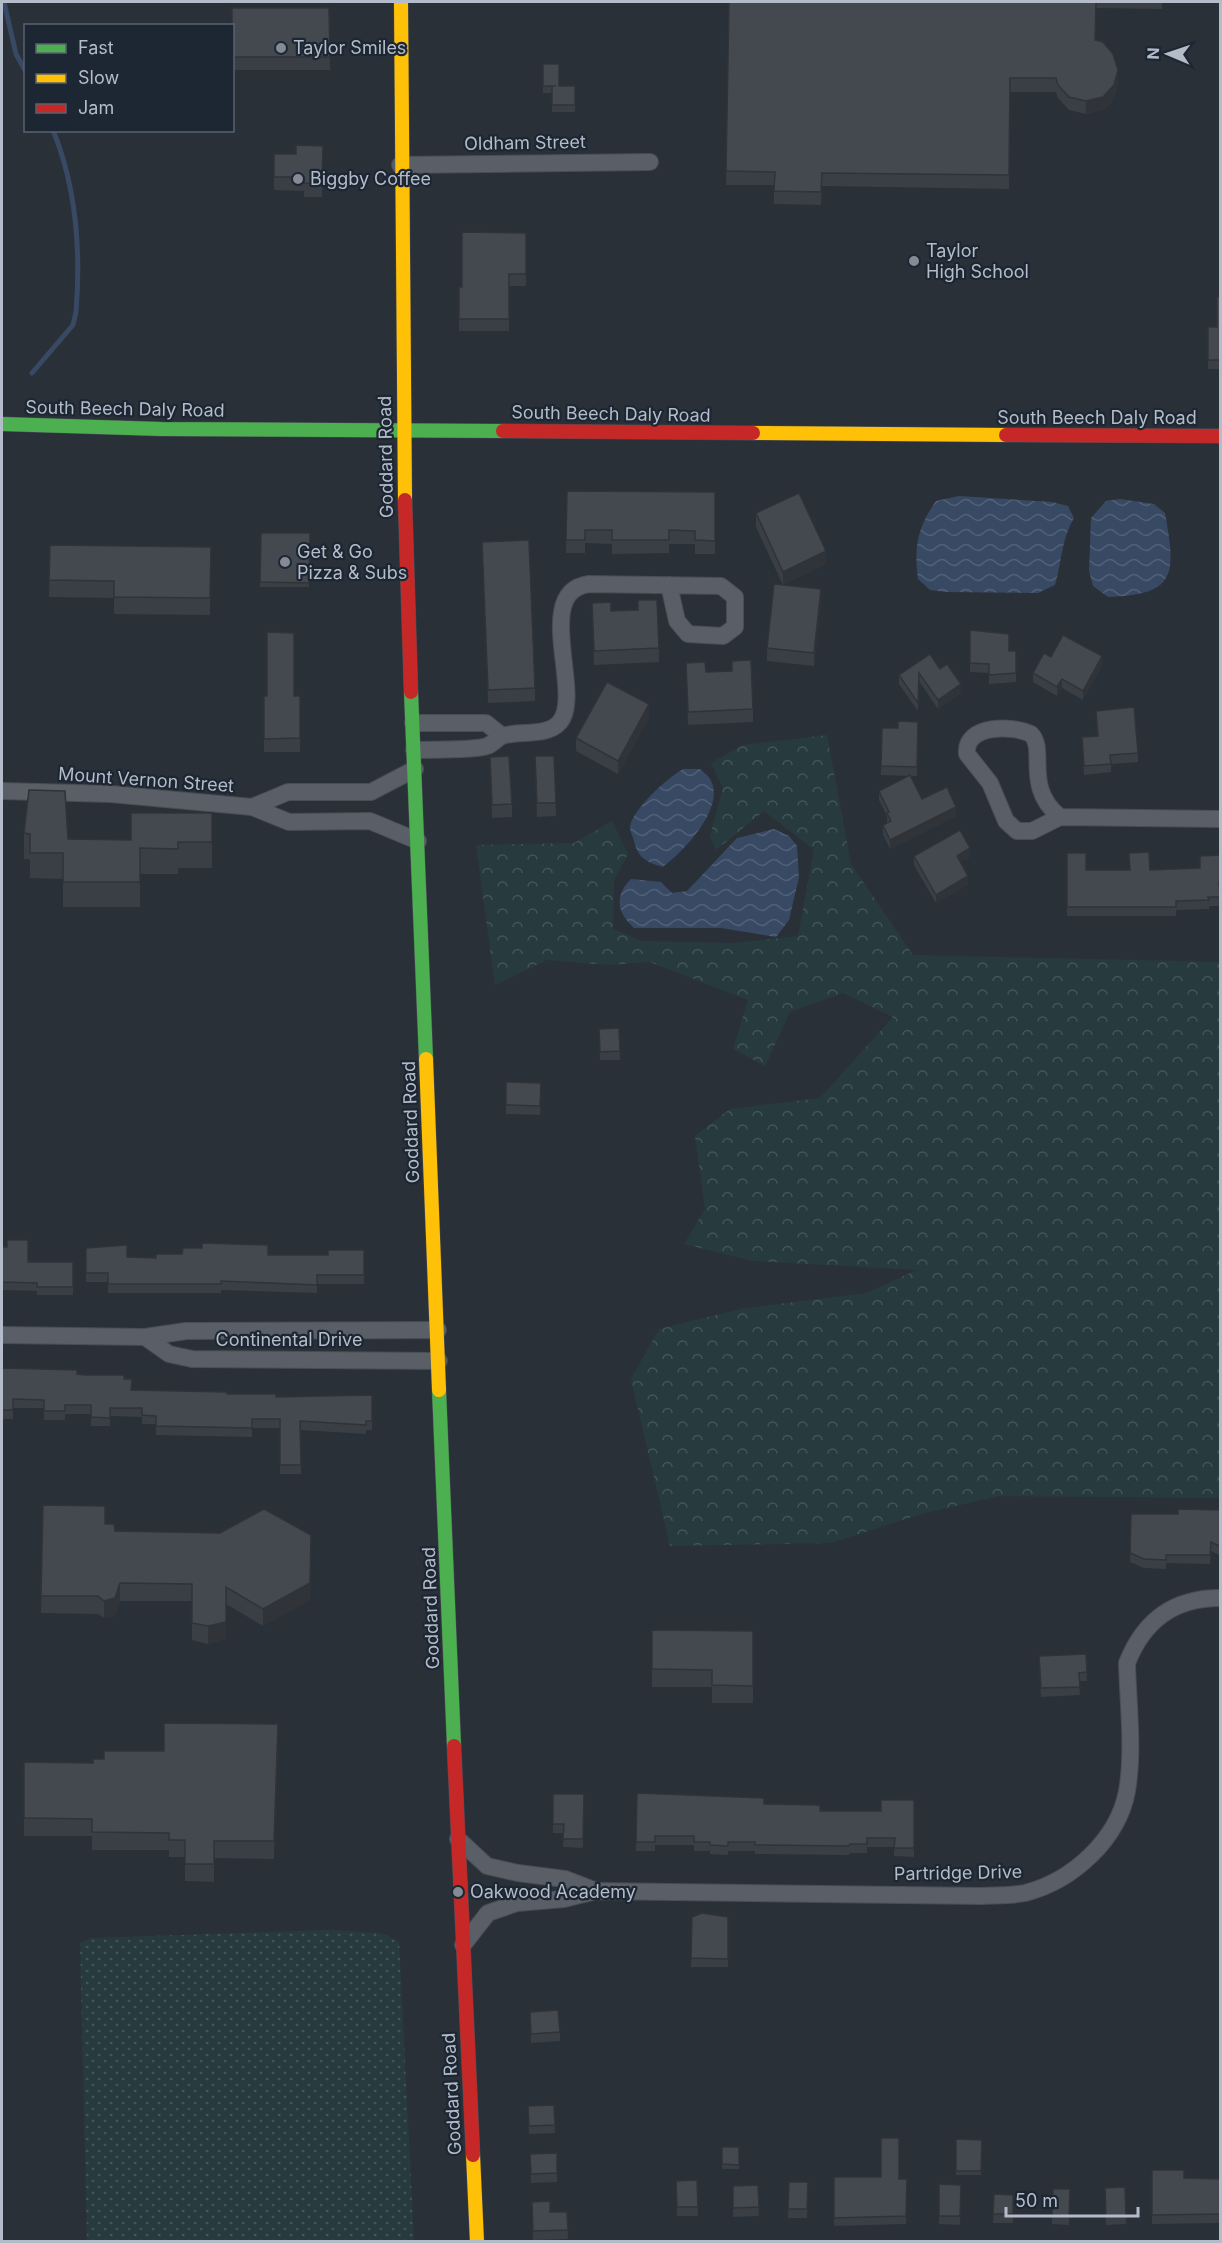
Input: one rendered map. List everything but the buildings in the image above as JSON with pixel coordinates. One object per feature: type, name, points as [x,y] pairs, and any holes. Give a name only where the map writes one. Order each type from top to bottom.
[{"type":"main road","name":"Goddard Road","points":[[400,2],[404,430],[413,723],[458,1839],[477,2241]]},
{"type":"main road","name":"South Beech Daly Road","points":[[2,424],[404,430],[1221,436]]},
{"type":"street","name":"Oldham Street","points":[[400,165],[650,162]]},
{"type":"street","points":[[414,750],[487,746],[502,736],[550,729],[564,717],[561,614],[569,593],[589,584],[669,585]]},
{"type":"street","points":[[413,723],[486,723],[502,736]]},
{"type":"street","points":[[1060,817],[1048,807],[1041,793],[1037,778],[1038,745],[1031,734],[1009,727],[994,728],[980,733],[969,741],[967,754],[990,783],[1011,827],[1017,831],[1032,831],[1060,817],[1221,819]]},
{"type":"street","name":"Mount Vernon Street","points":[[252,807],[288,792],[371,792],[415,769]]},
{"type":"street","name":"Mount Vernon Street","points":[[2,791],[111,794],[252,807],[289,822],[370,821],[418,841]]},
{"type":"street","name":"Continental Drive","points":[[2,1335],[145,1337],[186,1331],[438,1330]]},
{"type":"street","name":"Continental Drive","points":[[145,1337],[169,1354],[192,1359],[439,1361]]},
{"type":"street","name":"Partridge Drive","points":[[596,1891],[980,1896],[1024,1893],[1045,1887],[1064,1877],[1082,1863],[1109,1834],[1120,1814],[1127,1791],[1129,1759],[1127,1663],[1133,1646],[1145,1628],[1168,1609],[1196,1600],[1221,1598]]},
{"type":"street","points":[[458,1839],[487,1866],[565,1879],[596,1891]]},
{"type":"street","points":[[463,1945],[488,1913],[517,1903],[564,1899],[596,1891]]},
{"type":"green space","points":[[827,735],[851,864],[913,955],[1220,962],[1220,1498],[999,1496],[921,1514],[831,1543],[670,1546],[631,1379],[659,1329],[745,1308],[866,1293],[917,1270],[752,1261],[684,1244],[705,1209],[695,1136],[730,1109],[820,1098],[893,1017],[843,993],[790,1012],[765,1066],[733,1049],[748,1000],[650,962],[608,965],[547,960],[495,985],[476,845],[574,843],[612,821],[628,854],[614,880],[613,929],[642,941],[735,943],[798,936],[814,850],[764,811],[716,850],[710,836],[723,788],[711,763],[743,745]]},
{"type":"green space","points":[[329,1930],[380,1933],[399,1941],[414,2241],[87,2241],[80,1943],[90,1938]]},
{"type":"water","points":[[959,496],[1052,502],[1068,506],[1074,518],[1064,543],[1055,585],[1038,593],[946,592],[930,590],[918,579],[916,557],[918,538],[925,520],[936,501]]},
{"type":"water","points":[[1120,499],[1154,504],[1165,513],[1169,534],[1170,566],[1159,586],[1148,592],[1108,597],[1093,586],[1089,571],[1091,518],[1106,501]]},
{"type":"water","points":[[683,769],[700,769],[708,776],[714,790],[713,802],[708,815],[691,840],[663,867],[647,861],[640,855],[630,827],[643,804],[668,779]]},
{"type":"water","points":[[774,829],[789,836],[797,846],[799,877],[789,920],[776,937],[721,928],[634,928],[624,916],[620,898],[631,879],[661,882],[672,893],[687,891],[737,838]]},
{"type":"waterway","points":[[4,2],[16,54],[24,68]]},
{"type":"waterway","points":[[32,373],[73,325],[76,312],[78,266],[75,220],[67,175],[54,132]]},
{"type":"traffic: fast","points":[[2,424],[161,429],[503,431]]},
{"type":"traffic: fast","points":[[411,692],[426,1059]]},
{"type":"traffic: fast","points":[[439,1390],[454,1746]]},
{"type":"traffic: slow","points":[[401,2],[405,500]]},
{"type":"traffic: slow","points":[[753,433],[1006,435]]},
{"type":"traffic: slow","points":[[426,1059],[439,1390]]},
{"type":"traffic: slow","points":[[473,2155],[477,2242]]},
{"type":"traffic: jam","points":[[503,431],[753,433]]},
{"type":"traffic: jam","points":[[1006,435],[1220,436]]},
{"type":"traffic: jam","points":[[405,500],[411,692]]},
{"type":"traffic: jam","points":[[454,1746],[473,2155]]},
{"type":"place","name":"Taylor Smiles","points":[[281,48]]},
{"type":"place","name":"Biggby Coffee","points":[[298,179]]},
{"type":"place","name":"Taylor High School","points":[[914,261]]},
{"type":"place","name":"Get & Go Pizza & Subs","points":[[285,562]]},
{"type":"place","name":"Oakwood Academy","points":[[458,1892]]}]
